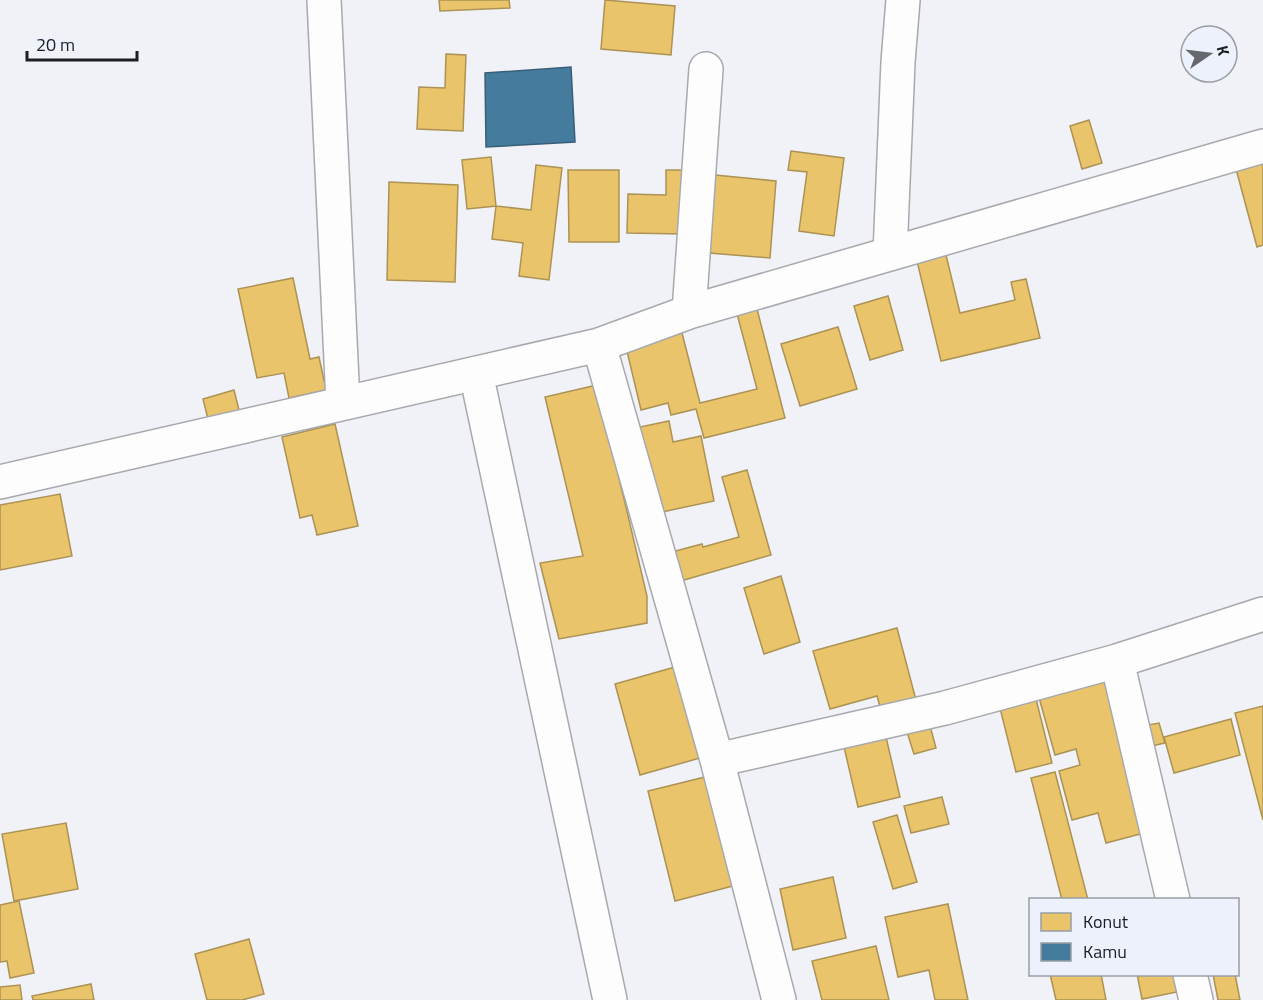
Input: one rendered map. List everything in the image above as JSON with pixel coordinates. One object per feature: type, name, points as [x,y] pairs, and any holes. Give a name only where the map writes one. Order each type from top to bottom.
[{"type":"street","points":[[324,0],[343,403]]},
{"type":"street","points":[[890,254],[903,0]]},
{"type":"street","points":[[689,312],[706,69]]},
{"type":"street","points":[[0,482],[599,345],[689,312],[1263,146]]},
{"type":"street","points":[[599,345],[717,760],[779,1000]]},
{"type":"street","points":[[476,373],[610,1000]]},
{"type":"street","points":[[717,760],[945,708],[1117,661],[1263,614]]},
{"type":"street","points":[[1117,661],[1173,898]]},
{"type":"street","points":[[1190,976],[1196,1000]]},
{"type":"building: Konut","points":[[439,0],[509,0],[510,8],[440,11]]},
{"type":"building: Konut","points":[[605,0],[675,6],[671,55],[601,49]]},
{"type":"building: Konut","points":[[446,54],[466,55],[463,131],[417,129],[419,87],[445,88]]},
{"type":"building: Konut","points":[[1089,120],[1102,163],[1082,169],[1070,126]]},
{"type":"building: Konut","points":[[791,151],[844,158],[834,236],[799,231],[807,172],[788,170]]},
{"type":"building: Konut","points":[[491,157],[496,206],[467,209],[462,160]]},
{"type":"building: Konut","points":[[1263,162],[1263,245],[1257,247],[1236,169]]},
{"type":"building: Konut","points":[[536,165],[562,168],[549,280],[519,276],[523,243],[492,239],[496,206],[531,210]]},
{"type":"building: Konut","points":[[568,170],[619,170],[619,242],[569,242]]},
{"type":"building: Konut","points":[[666,170],[686,170],[684,234],[627,233],[628,194],[666,195]]},
{"type":"building: Konut","points":[[715,175],[776,181],[770,258],[709,253]]},
{"type":"building: Konut","points":[[389,182],[458,185],[455,282],[387,280]]},
{"type":"building: Konut","points":[[946,255],[960,313],[1015,300],[1011,282],[1026,279],[1040,338],[941,361],[917,261]]},
{"type":"building: Konut","points":[[293,278],[310,359],[319,357],[326,390],[289,398],[284,373],[257,378],[238,289]]},
{"type":"building: Konut","points":[[888,296],[903,350],[870,360],[854,306]]},
{"type":"building: Konut","points":[[756,305],[785,418],[704,438],[696,409],[671,415],[668,403],[641,410],[626,347],[682,333],[700,403],[757,389],[736,310]]},
{"type":"building: Konut","points":[[838,327],[857,389],[800,406],[781,344]]},
{"type":"building: Konut","points":[[597,385],[647,596],[647,623],[559,639],[540,563],[583,556],[545,397]]},
{"type":"building: Konut","points":[[234,390],[239,410],[208,419],[203,399]]},
{"type":"building: Konut","points":[[669,421],[673,442],[701,436],[714,501],[657,513],[640,427]]},
{"type":"building: Konut","points":[[335,424],[358,526],[317,535],[312,515],[300,518],[282,437]]},
{"type":"building: Konut","points":[[747,470],[771,555],[677,582],[668,553],[702,544],[703,547],[739,537],[722,477]]},
{"type":"building: Konut","points":[[60,494],[72,556],[0,570],[0,505]]},
{"type":"building: Konut","points":[[781,576],[800,642],[764,654],[744,588]]},
{"type":"building: Konut","points":[[897,628],[916,700],[881,710],[877,696],[830,709],[813,651]]},
{"type":"building: Konut","points":[[682,665],[707,756],[640,775],[615,684]]},
{"type":"building: Konut","points":[[1107,676],[1148,832],[1106,843],[1098,813],[1072,820],[1059,771],[1080,765],[1076,749],[1055,755],[1038,694]]},
{"type":"building: Konut","points":[[1035,695],[1052,763],[1016,772],[999,704]]},
{"type":"building: Konut","points":[[1263,706],[1263,820],[1235,713]]},
{"type":"building: Konut","points":[[1231,719],[1240,755],[1174,773],[1164,737]]},
{"type":"building: Konut","points":[[929,722],[936,748],[914,754],[906,729]]},
{"type":"building: Konut","points":[[1159,723],[1165,743],[1147,747],[1142,726]]},
{"type":"building: Konut","points":[[886,737],[900,797],[858,807],[844,747]]},
{"type":"building: Konut","points":[[1055,772],[1087,898],[1061,898],[1031,778]]},
{"type":"building: Konut","points":[[705,777],[733,886],[675,901],[648,791]]},
{"type":"building: Konut","points":[[942,797],[949,824],[911,833],[904,806]]},
{"type":"building: Konut","points":[[897,815],[917,882],[893,889],[873,822]]},
{"type":"building: Konut","points":[[66,823],[78,889],[14,901],[2,834]]},
{"type":"building: Konut","points":[[833,877],[846,938],[793,950],[780,889]]},
{"type":"building: Konut","points":[[19,901],[34,973],[10,978],[7,961],[0,962],[0,905]]},
{"type":"building: Konut","points":[[948,904],[968,1000],[935,1000],[929,970],[898,977],[885,917]]},
{"type":"building: Konut","points":[[249,939],[264,994],[242,1000],[207,1000],[195,954]]},
{"type":"building: Konut","points":[[876,946],[889,1000],[822,1000],[812,961]]},
{"type":"building: Konut","points":[[1050,976],[1101,976],[1106,1000],[1056,1000]]},
{"type":"building: Konut","points":[[1137,976],[1173,976],[1177,992],[1142,999]]},
{"type":"building: Konut","points":[[1213,976],[1235,976],[1240,1000],[1218,1000]]},
{"type":"building: Konut","points":[[91,984],[94,1000],[33,1000],[32,996]]},
{"type":"building: Konut","points":[[20,985],[22,1000],[0,1000],[0,987]]},
{"type":"building: Kamu","points":[[571,67],[575,142],[486,147],[485,73]]}]
